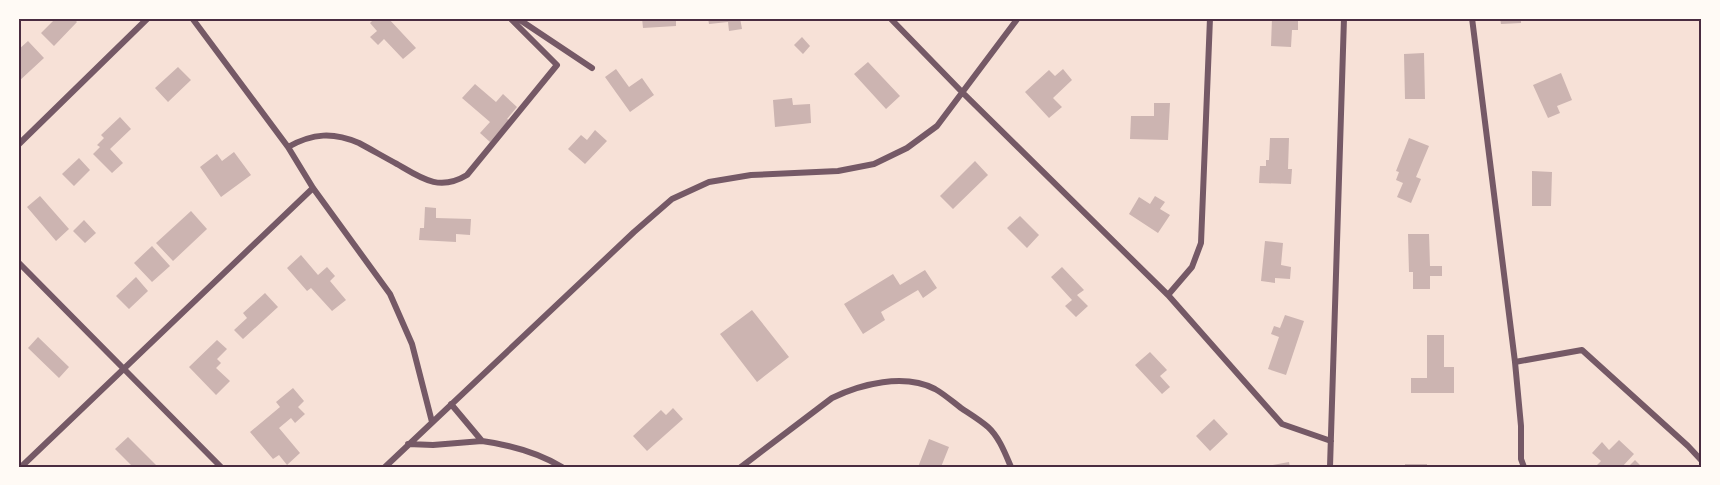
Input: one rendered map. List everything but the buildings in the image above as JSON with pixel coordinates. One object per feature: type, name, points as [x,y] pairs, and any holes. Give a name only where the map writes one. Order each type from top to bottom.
[{"type":"street","points":[[18,145],[148,18]]},
{"type":"street","points":[[192,18],[288,147],[313,188],[390,294],[412,344],[432,422]]},
{"type":"street","points":[[288,147],[304,138],[332,135],[359,143],[429,182],[444,183],[462,178],[467,175],[557,65],[510,18]]},
{"type":"street","points":[[517,18],[592,68]]},
{"type":"street","points":[[890,18],[1168,295],[1281,424],[1331,441]]},
{"type":"street","points":[[385,467],[634,232],[672,199],[709,182],[751,175],[838,171],[874,164],[907,148],[937,126],[1018,18]]},
{"type":"street","points":[[1168,295],[1192,267],[1201,243],[1210,18]]},
{"type":"street","points":[[1330,467],[1344,18]]},
{"type":"street","points":[[1472,18],[1515,362],[1521,426],[1521,459],[1518,467]]},
{"type":"street","points":[[21,467],[313,188]]},
{"type":"street","points":[[18,262],[221,467]]},
{"type":"street","points":[[1515,362],[1582,350],[1702,461]]},
{"type":"street","points":[[741,467],[832,398],[848,390],[869,384],[895,381],[934,389],[988,428],[1002,448],[1011,467]]},
{"type":"street","points":[[451,404],[482,441]]},
{"type":"street","points":[[408,444],[433,445],[482,441],[546,457],[562,467]]},
{"type":"street","points":[[1521,459],[1524,467]]}]
